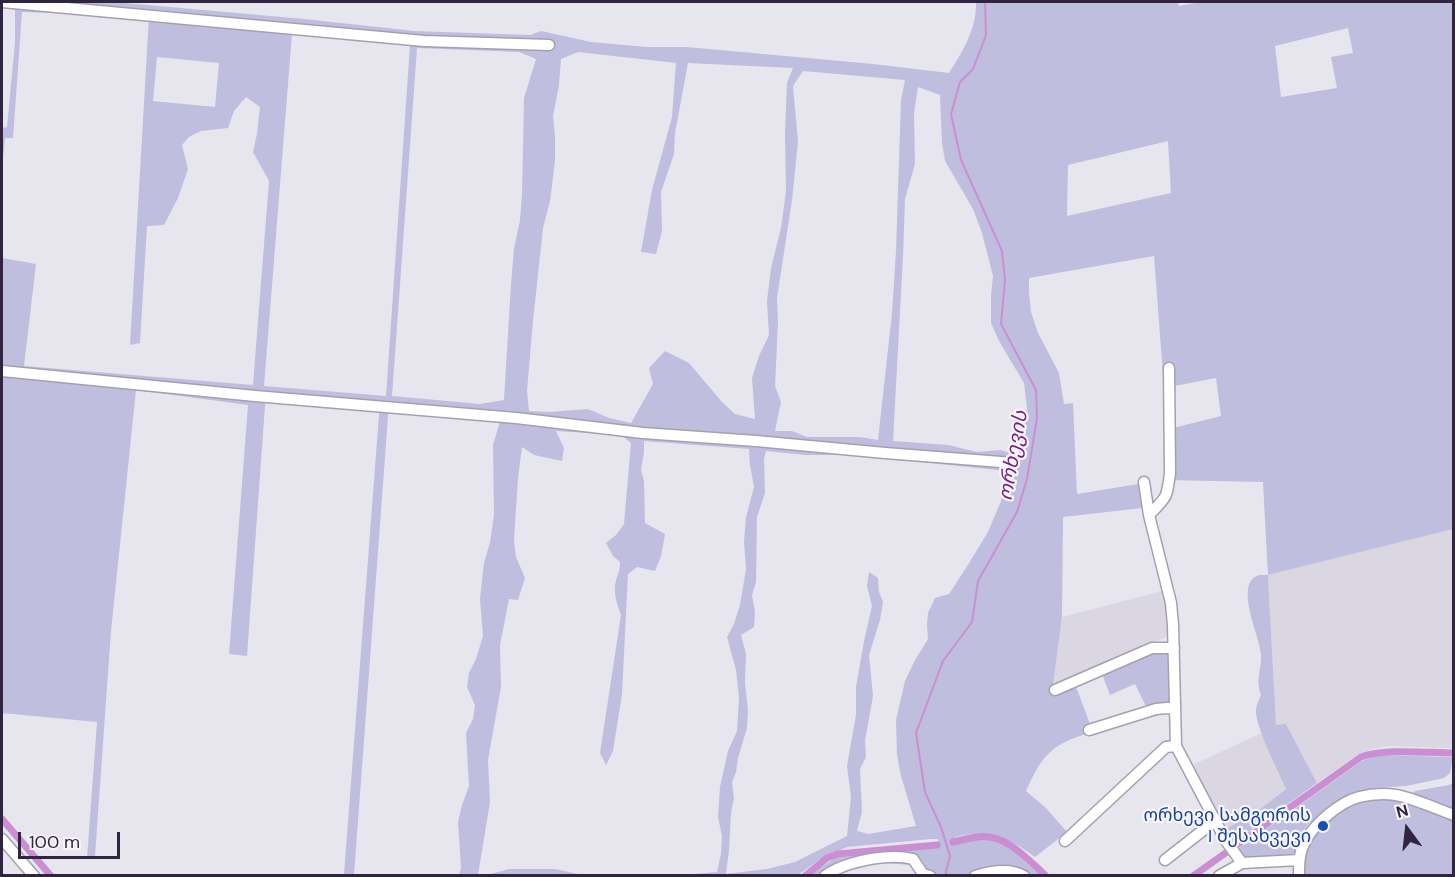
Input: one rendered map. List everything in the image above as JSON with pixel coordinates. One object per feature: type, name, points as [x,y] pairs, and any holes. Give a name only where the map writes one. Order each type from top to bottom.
[{"type":"street","points":[[8,2],[424,41],[549,45]]},
{"type":"street","points":[[1149,515],[1166,498],[1170,474],[1168,368]]},
{"type":"street","points":[[2,371],[516,418],[643,433],[1014,463]]},
{"type":"street","points":[[1144,482],[1149,515],[1171,603],[1176,746],[1226,841],[1242,863]]},
{"type":"street","points":[[1055,690],[1152,648],[1174,648]]},
{"type":"street","points":[[1089,730],[1156,709],[1175,710]]},
{"type":"street","points":[[1065,841],[1166,747],[1176,746]]},
{"type":"street","points":[[1299,876],[1299,860],[1303,845],[1311,831],[1330,812],[1357,797],[1376,794],[1398,795],[1454,815]]},
{"type":"street","points":[[1165,860],[1215,821]]},
{"type":"street","points":[[2,839],[34,876]]},
{"type":"street","points":[[825,876],[844,865],[881,858],[913,859],[923,874],[930,876]]},
{"type":"street","points":[[1219,876],[1242,863],[1299,860]]},
{"type":"street","points":[[975,876],[1011,871],[1024,876]]},
{"type":"shaded area","points":[[15,2],[114,2],[415,31],[530,35],[541,31],[591,42],[647,47],[687,47],[949,73],[972,30],[976,2],[1178,2],[1179,6],[1200,2],[1453,2],[1453,529],[1268,575],[1263,482],[1165,480],[1165,430],[1221,416],[1216,378],[1164,388],[1154,256],[1029,278],[1031,312],[1038,333],[1059,373],[1064,404],[1073,403],[1077,494],[1138,484],[1142,508],[1063,517],[1062,617],[1053,685],[1075,684],[1093,732],[1059,745],[1051,751],[1038,767],[1026,791],[1046,808],[1067,832],[1035,857],[998,836],[979,834],[955,837],[953,845],[981,839],[991,839],[1004,844],[1040,875],[1029,875],[1024,871],[1018,876],[916,875],[911,865],[872,862],[851,866],[834,875],[810,875],[835,858],[939,846],[938,839],[931,839],[847,847],[819,860],[798,875],[682,875],[717,872],[721,854],[722,836],[718,817],[720,787],[728,751],[737,731],[739,697],[736,670],[727,637],[740,605],[746,569],[744,542],[746,517],[754,487],[749,449],[644,441],[641,470],[644,481],[645,523],[665,534],[661,556],[655,571],[637,567],[628,574],[622,694],[613,751],[606,765],[600,753],[621,615],[615,590],[620,562],[613,556],[606,543],[624,524],[631,443],[621,435],[556,431],[564,448],[562,461],[534,455],[522,447],[514,540],[516,557],[525,578],[518,600],[509,599],[500,645],[501,687],[488,760],[490,802],[478,875],[459,875],[461,868],[458,822],[469,786],[466,733],[473,719],[475,705],[467,687],[469,673],[483,636],[480,599],[484,563],[494,515],[493,445],[502,415],[389,403],[354,875],[344,874],[380,402],[266,392],[247,656],[229,654],[248,405],[136,390],[111,631],[95,856],[87,858],[97,722],[2,713],[2,258],[36,264],[24,366],[253,385],[269,181],[253,152],[260,107],[246,97],[234,111],[228,128],[201,131],[189,137],[182,145],[188,169],[178,198],[164,225],[147,226],[140,343],[130,345],[149,16],[22,12],[13,138],[5,138],[2,170],[2,128],[7,127],[15,42]],"holes":[[[1348,28],[1353,53],[1331,57],[1337,88],[1281,97],[1275,46]],[[292,34],[410,45],[386,396],[264,386]],[[417,48],[519,52],[536,59],[524,98],[522,194],[514,249],[504,400],[480,404],[392,396]],[[578,52],[676,63],[672,117],[652,190],[641,252],[656,254],[662,231],[661,192],[674,154],[675,133],[688,63],[793,68],[787,83],[786,191],[767,301],[769,335],[752,378],[755,419],[735,414],[689,363],[665,351],[649,368],[653,384],[631,423],[609,418],[588,409],[529,411],[527,391],[533,321],[543,228],[550,201],[555,161],[553,116],[561,59]],[[157,57],[219,63],[215,107],[153,101]],[[803,71],[905,80],[901,100],[892,313],[878,440],[860,437],[807,437],[792,431],[775,431],[781,402],[775,386],[777,298],[792,200],[798,141],[793,86]],[[918,87],[940,95],[945,161],[973,209],[993,276],[991,323],[1024,383],[1027,408],[1018,455],[1000,450],[977,452],[948,445],[893,441],[905,199],[915,164],[914,113]],[[1168,141],[1171,193],[1067,216],[1068,165]],[[766,451],[805,455],[852,455],[1007,471],[1001,501],[988,532],[949,594],[935,598],[928,613],[928,639],[905,681],[896,720],[897,755],[916,826],[868,834],[857,831],[862,812],[860,769],[866,757],[865,741],[873,696],[869,655],[883,602],[879,592],[878,578],[869,572],[867,586],[872,606],[856,687],[856,715],[847,766],[851,797],[847,836],[795,862],[767,869],[726,874],[734,798],[732,782],[747,728],[746,654],[741,635],[754,627],[755,612],[752,595],[756,582],[757,517],[765,493],[764,459]]]},
{"type":"shaded area","points":[[1453,529],[1453,748],[1389,746],[1372,749],[1357,755],[1317,783],[1286,724],[1276,725],[1268,575]]},
{"type":"shaded area","points":[[1259,575],[1268,575],[1276,725],[1286,724],[1317,783],[1233,843],[1225,829],[1254,814],[1286,789],[1256,716],[1261,695],[1259,678],[1261,654],[1250,611],[1248,588],[1252,580]]},
{"type":"shaded area","points":[[1163,591],[1171,626],[1170,635],[1053,686],[1062,617]]},
{"type":"shaded area","points":[[1153,650],[1164,650],[1169,654],[1172,703],[1147,708],[1135,684],[1110,695],[1102,674]]},
{"type":"shaded area","points":[[1262,733],[1286,789],[1254,814],[1225,829],[1190,766]]},
{"type":"shaded area","points":[[1378,755],[1453,757],[1450,773],[1444,778],[1406,786],[1377,788],[1333,805],[1307,825],[1296,852],[1293,854],[1249,859],[1243,856],[1238,849],[1362,761]]},
{"type":"shaded area","points":[[1453,783],[1453,810],[1410,796],[1415,791]]},
{"type":"shaded area","points":[[1377,797],[1395,799],[1453,820],[1453,875],[1304,875],[1302,861],[1314,833],[1334,816],[1358,802]]},
{"type":"shaded area","points":[[509,869],[555,869],[583,875],[487,875]]},
{"type":"waterway","name":"ორხევის","points":[[945,876],[950,856],[941,827],[925,792],[916,733],[943,661],[972,622],[978,581],[1017,512],[1027,479],[1037,418],[1036,390],[1001,324],[1005,280],[1002,251],[961,160],[951,114],[960,82],[973,69],[986,35],[985,2]]},
{"type":"waterway","points":[[1193,876],[1361,757],[1394,752],[1454,753]]},
{"type":"waterway","points":[[2,819],[51,876]]},
{"type":"waterway","points":[[953,842],[977,837],[997,839],[1015,848],[1046,876]]},
{"type":"waterway","points":[[805,876],[827,858],[838,854],[937,845]]},
{"type":"place","name":"ორხევი სამგორის I შესახვევი","points":[[1323,826]]}]
